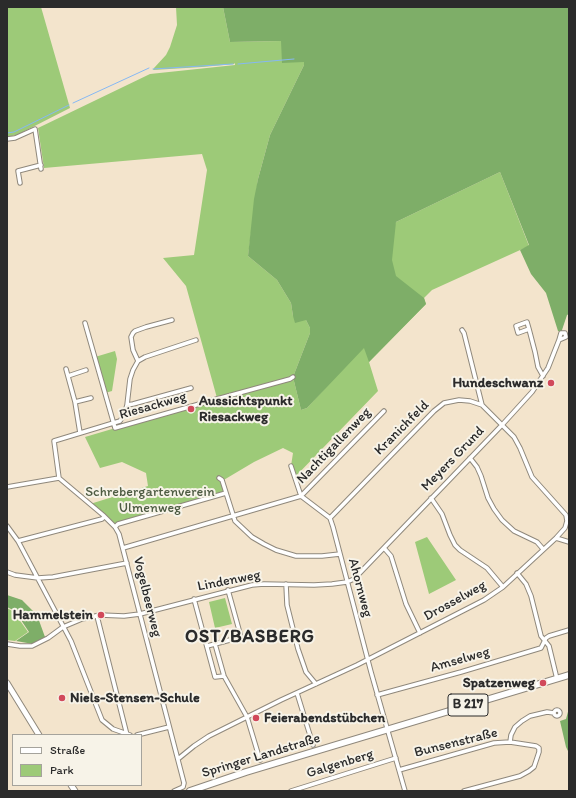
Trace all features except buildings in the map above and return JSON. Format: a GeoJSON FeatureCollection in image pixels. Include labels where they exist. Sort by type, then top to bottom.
{"type":"FeatureCollection","features":[{"type":"Feature","properties":{"kind":"main road","name":"Springer Landstraße"},"geometry":{"type":"LineString","coordinates":[[190,791],[214,782],[387,729],[569,675]]}},
{"type":"Feature","properties":{"kind":"main road"},"geometry":{"type":"LineString","coordinates":[[7,683],[38,734]]}},
{"type":"Feature","properties":{"kind":"street"},"geometry":{"type":"LineString","coordinates":[[7,139],[15,138],[35,129],[41,167],[18,171],[20,182]]}},
{"type":"Feature","properties":{"kind":"street"},"geometry":{"type":"LineString","coordinates":[[138,361],[133,350],[131,338],[135,331],[172,320]]}},
{"type":"Feature","properties":{"kind":"street","name":"Riesackweg"},"geometry":{"type":"LineString","coordinates":[[85,323],[115,428],[290,380],[293,377]]}},
{"type":"Feature","properties":{"kind":"street"},"geometry":{"type":"LineString","coordinates":[[529,329],[538,367],[543,376]]}},
{"type":"Feature","properties":{"kind":"street"},"geometry":{"type":"LineString","coordinates":[[462,330],[482,405],[502,425]]}},
{"type":"Feature","properties":{"kind":"street"},"geometry":{"type":"LineString","coordinates":[[113,424],[120,421],[124,414],[127,405],[130,379],[138,361],[145,357],[196,340]]}},
{"type":"Feature","properties":{"kind":"street","name":"Meyers Grund"},"geometry":{"type":"LineString","coordinates":[[347,582],[354,579],[532,392],[548,368],[559,340]]}},
{"type":"Feature","properties":{"kind":"street"},"geometry":{"type":"LineString","coordinates":[[66,369],[75,402],[80,433]]}},
{"type":"Feature","properties":{"kind":"street"},"geometry":{"type":"LineString","coordinates":[[68,376],[86,370]]}},
{"type":"Feature","properties":{"kind":"street"},"geometry":{"type":"LineString","coordinates":[[127,405],[191,388]]}},
{"type":"Feature","properties":{"kind":"street"},"geometry":{"type":"LineString","coordinates":[[75,402],[91,398]]}},
{"type":"Feature","properties":{"kind":"street","name":"Kranichfeld"},"geometry":{"type":"LineString","coordinates":[[330,518],[439,406],[444,403],[459,400],[470,401],[482,405]]}},
{"type":"Feature","properties":{"kind":"street","name":"Nachtigallenweg"},"geometry":{"type":"LineString","coordinates":[[301,496],[384,410]]}},
{"type":"Feature","properties":{"kind":"street","name":"Riesackweg"},"geometry":{"type":"LineString","coordinates":[[59,478],[54,441],[113,424]]}},
{"type":"Feature","properties":{"kind":"street","name":"Drosselweg"},"geometry":{"type":"LineString","coordinates":[[178,759],[209,736],[420,633],[484,600],[503,586],[556,538],[565,528],[567,521],[566,515],[532,477],[514,437],[502,425]]}},
{"type":"Feature","properties":{"kind":"street"},"geometry":{"type":"LineString","coordinates":[[470,458],[477,467],[494,510],[502,520],[514,531],[537,542],[543,549]]}},
{"type":"Feature","properties":{"kind":"street"},"geometry":{"type":"LineString","coordinates":[[291,466],[301,496],[330,518]]}},
{"type":"Feature","properties":{"kind":"street"},"geometry":{"type":"LineString","coordinates":[[7,487],[59,478]]}},
{"type":"Feature","properties":{"kind":"street","name":"Vogelbeerweg"},"geometry":{"type":"LineString","coordinates":[[59,478],[104,516],[115,527],[119,534],[184,783],[183,787],[174,791]]}},
{"type":"Feature","properties":{"kind":"street"},"geometry":{"type":"LineString","coordinates":[[218,478],[222,480],[235,521],[252,537],[287,554],[296,556],[340,554]]}},
{"type":"Feature","properties":{"kind":"street"},"geometry":{"type":"LineString","coordinates":[[115,527],[118,524],[226,493]]}},
{"type":"Feature","properties":{"kind":"street"},"geometry":{"type":"LineString","coordinates":[[123,548],[301,496]]}},
{"type":"Feature","properties":{"kind":"street"},"geometry":{"type":"LineString","coordinates":[[431,498],[442,514],[450,535],[460,550],[487,568],[503,586]]}},
{"type":"Feature","properties":{"kind":"street"},"geometry":{"type":"LineString","coordinates":[[18,540],[102,519],[104,516]]}},
{"type":"Feature","properties":{"kind":"street","name":"Ahornweg"},"geometry":{"type":"LineString","coordinates":[[330,518],[367,659],[405,791]]}},
{"type":"Feature","properties":{"kind":"street"},"geometry":{"type":"LineString","coordinates":[[7,526],[18,540],[80,661],[102,720],[113,729],[126,734]]}},
{"type":"Feature","properties":{"kind":"street"},"geometry":{"type":"LineString","coordinates":[[556,538],[569,542]]}},
{"type":"Feature","properties":{"kind":"street"},"geometry":{"type":"LineString","coordinates":[[384,548],[390,556],[406,604],[420,633]]}},
{"type":"Feature","properties":{"kind":"street"},"geometry":{"type":"LineString","coordinates":[[7,572],[15,575],[38,578],[53,577],[127,563]]}},
{"type":"Feature","properties":{"kind":"street"},"geometry":{"type":"LineString","coordinates":[[517,573],[526,584],[532,596],[541,636],[548,646],[557,679]]}},
{"type":"Feature","properties":{"kind":"street","name":"Lindenweg"},"geometry":{"type":"LineString","coordinates":[[140,614],[252,585],[314,585],[347,582]]}},
{"type":"Feature","properties":{"kind":"street"},"geometry":{"type":"LineString","coordinates":[[286,584],[287,605],[298,649],[306,672],[316,684]]}},
{"type":"Feature","properties":{"kind":"street"},"geometry":{"type":"LineString","coordinates":[[206,646],[241,637],[228,590]]}},
{"type":"Feature","properties":{"kind":"street"},"geometry":{"type":"LineString","coordinates":[[194,599],[215,677],[224,676]]}},
{"type":"Feature","properties":{"kind":"street"},"geometry":{"type":"LineString","coordinates":[[7,644],[32,646],[48,638],[63,627],[82,619],[97,616],[124,616],[140,614]]}},
{"type":"Feature","properties":{"kind":"street"},"geometry":{"type":"LineString","coordinates":[[97,616],[128,734]]}},
{"type":"Feature","properties":{"kind":"street"},"geometry":{"type":"LineString","coordinates":[[544,641],[549,636],[569,630]]}},
{"type":"Feature","properties":{"kind":"street","name":"Amselweg"},"geometry":{"type":"LineString","coordinates":[[377,695],[541,648],[544,641]]}},
{"type":"Feature","properties":{"kind":"street"},"geometry":{"type":"LineString","coordinates":[[215,644],[224,676],[247,717],[260,760]]}},
{"type":"Feature","properties":{"kind":"street"},"geometry":{"type":"LineString","coordinates":[[297,693],[312,745]]}},
{"type":"Feature","properties":{"kind":"street"},"geometry":{"type":"LineString","coordinates":[[510,742],[511,735],[515,727],[522,721],[530,716],[541,713],[554,713]]}},
{"type":"Feature","properties":{"kind":"street"},"geometry":{"type":"LineString","coordinates":[[142,734],[169,728]]}},
{"type":"Feature","properties":{"kind":"street","name":"Bunsenstraße"},"geometry":{"type":"LineString","coordinates":[[399,770],[494,743],[510,742],[536,746],[539,748],[534,767],[530,771],[520,776],[464,791]]}},
{"type":"Feature","properties":{"kind":"street","name":"Galgenberg"},"geometry":{"type":"LineString","coordinates":[[291,791],[299,790],[396,758]]}},
{"type":"Feature","properties":{"kind":"green space"},"geometry":{"type":"Polygon","coordinates":[[[7,7],[41,7],[70,108],[17,135],[7,137],[7,7]]]}},
{"type":"Feature","properties":{"kind":"green space","name":"Schrebergartenverein Ulmenweg"},"geometry":{"type":"Polygon","coordinates":[[[176,7],[223,7],[230,42],[281,41],[304,61],[304,65],[270,135],[258,179],[248,256],[277,280],[291,303],[293,316],[306,320],[310,328],[310,333],[293,377],[301,410],[307,408],[328,385],[396,222],[500,172],[529,246],[432,290],[424,298],[426,304],[369,362],[378,391],[294,478],[291,466],[293,453],[283,448],[254,462],[222,481],[226,493],[119,524],[115,527],[90,504],[148,486],[146,473],[122,462],[100,468],[85,437],[217,398],[186,286],[163,258],[194,255],[207,170],[202,154],[44,168],[38,128],[150,74],[235,65],[235,63],[153,70],[166,55],[170,47],[177,25],[176,7]]]}},
{"type":"Feature","properties":{"kind":"green space"},"geometry":{"type":"Polygon","coordinates":[[[223,7],[569,7],[569,314],[567,315],[561,333],[558,331],[546,293],[531,274],[520,250],[529,245],[500,172],[396,222],[392,260],[396,276],[424,298],[426,304],[369,362],[364,348],[307,408],[301,410],[293,377],[310,333],[310,328],[306,320],[295,323],[291,303],[277,280],[248,256],[254,199],[270,135],[304,65],[304,62],[282,63],[281,41],[230,42],[223,7]]]}},
{"type":"Feature","properties":{"kind":"green space"},"geometry":{"type":"Polygon","coordinates":[[[115,351],[117,359],[112,391],[105,393],[95,357],[115,351]]]}},
{"type":"Feature","properties":{"kind":"green space"},"geometry":{"type":"Polygon","coordinates":[[[427,537],[456,580],[429,594],[415,542],[427,537]]]}},
{"type":"Feature","properties":{"kind":"green space"},"geometry":{"type":"Polygon","coordinates":[[[7,595],[22,600],[37,615],[45,637],[33,644],[16,641],[29,632],[15,611],[7,607],[7,595]]]}},
{"type":"Feature","properties":{"kind":"green space"},"geometry":{"type":"Polygon","coordinates":[[[225,598],[232,624],[215,628],[209,602],[225,598]]]}},
{"type":"Feature","properties":{"kind":"green space"},"geometry":{"type":"Polygon","coordinates":[[[7,608],[14,612],[28,632],[15,641],[7,640],[7,608]]]}},
{"type":"Feature","properties":{"kind":"green space"},"geometry":{"type":"Polygon","coordinates":[[[569,708],[569,753],[566,747],[560,721],[566,719],[569,708]]]}},
{"type":"Feature","properties":{"kind":"waterway"},"geometry":{"type":"LineString","coordinates":[[238,64],[294,59]]}},
{"type":"Feature","properties":{"kind":"waterway"},"geometry":{"type":"LineString","coordinates":[[153,69],[233,64]]}},
{"type":"Feature","properties":{"kind":"waterway"},"geometry":{"type":"LineString","coordinates":[[73,103],[149,68]]}},
{"type":"Feature","properties":{"kind":"waterway"},"geometry":{"type":"LineString","coordinates":[[7,133],[14,132],[69,105]]}},
{"type":"Feature","properties":{"kind":"place","name":"Hundeschwanz"},"geometry":{"type":"Point","coordinates":[551,383]}},
{"type":"Feature","properties":{"kind":"place","name":"Aussichtspunkt Riesackweg"},"geometry":{"type":"Point","coordinates":[191,409]}},
{"type":"Feature","properties":{"kind":"place","name":"Hammelstein"},"geometry":{"type":"Point","coordinates":[101,615]}},
{"type":"Feature","properties":{"kind":"place","name":"Spatzenweg"},"geometry":{"type":"Point","coordinates":[543,683]}},
{"type":"Feature","properties":{"kind":"place","name":"Niels-Stensen-Schule"},"geometry":{"type":"Point","coordinates":[62,698]}},
{"type":"Feature","properties":{"kind":"place","name":"Feierabendstübchen"},"geometry":{"type":"Point","coordinates":[256,718]}},
{"type":"Feature","properties":{"kind":"district","name":"OST/BASBERG"},"geometry":{"type":"Point","coordinates":[250,637]}}]}
